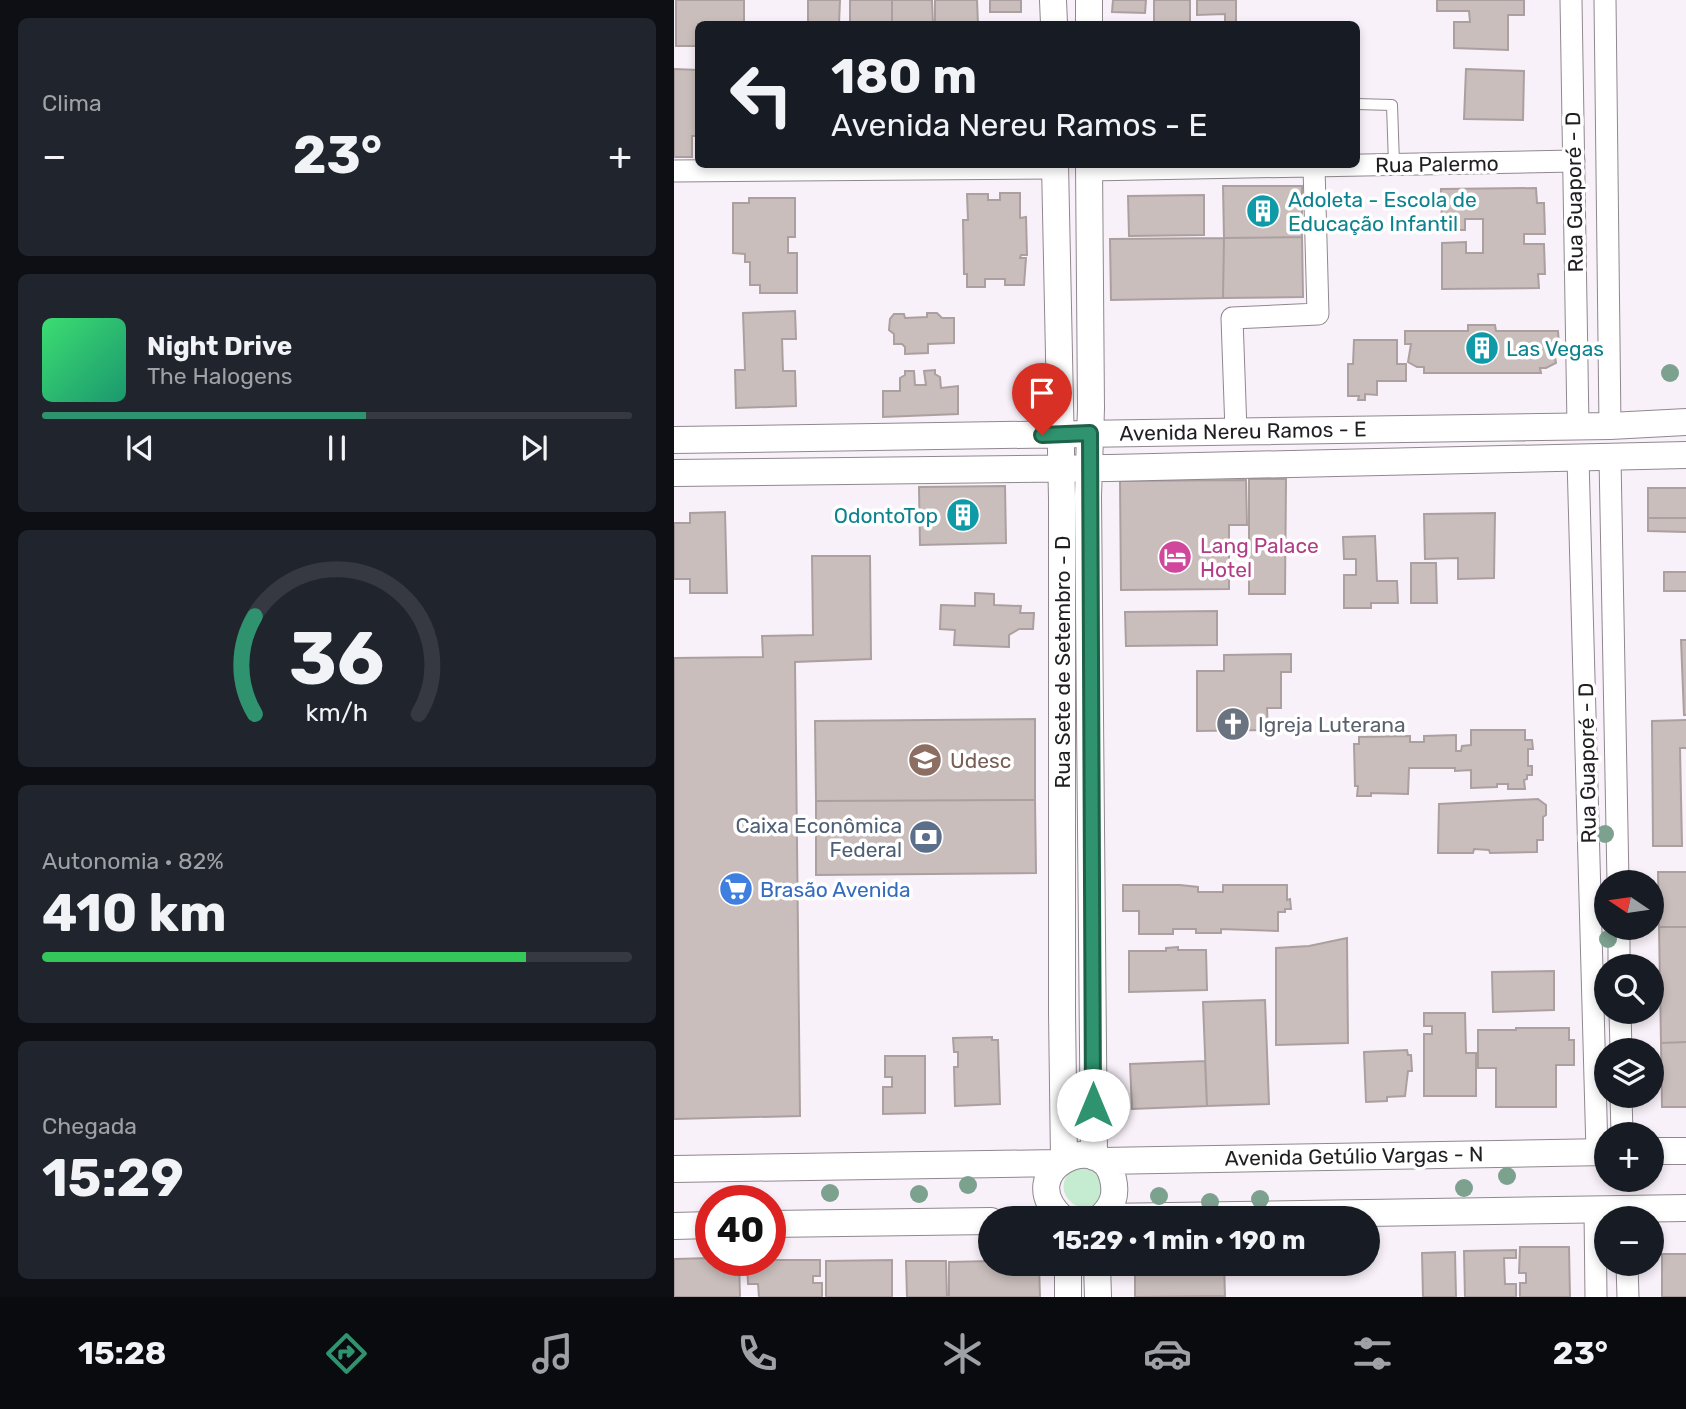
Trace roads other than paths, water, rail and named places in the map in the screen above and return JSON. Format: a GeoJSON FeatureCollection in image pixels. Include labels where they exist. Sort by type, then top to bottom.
{"type":"FeatureCollection","features":[{"type":"Feature","properties":{"kind":"street"},"geometry":{"type":"LineString","coordinates":[[1053,0],[1054,21]]}},
{"type":"Feature","properties":{"kind":"street"},"geometry":{"type":"LineString","coordinates":[[1089,0],[1089,21]]}},
{"type":"Feature","properties":{"kind":"street","name":"Rua Guaporé - D"},"geometry":{"type":"LineString","coordinates":[[1571,0],[1578,426]]}},
{"type":"Feature","properties":{"kind":"street","name":"Rua Guaporé - D"},"geometry":{"type":"LineString","coordinates":[[1605,0],[1610,426]]}},
{"type":"Feature","properties":{"kind":"street","name":"Rua Palermo"},"geometry":{"type":"LineString","coordinates":[[1360,165],[1574,161]]}},
{"type":"Feature","properties":{"kind":"street"},"geometry":{"type":"LineString","coordinates":[[674,170],[928,168]]}},
{"type":"Feature","properties":{"kind":"street","name":"Rua Sete de Setembro - D"},"geometry":{"type":"LineString","coordinates":[[1051,1206],[1047,1185],[1050,1173],[1061,1161],[1061,435],[1055,168]]}},
{"type":"Feature","properties":{"kind":"street","name":"Rua Sete de Setembro - D"},"geometry":{"type":"LineString","coordinates":[[1089,168],[1098,1159]]}},
{"type":"Feature","properties":{"kind":"street"},"geometry":{"type":"LineString","coordinates":[[1236,431],[1232,318],[1317,314],[1314,168]]}},
{"type":"Feature","properties":{"kind":"street"},"geometry":{"type":"LineString","coordinates":[[1576,325],[1609,324]]}},
{"type":"Feature","properties":{"kind":"street","name":"Avenida Nereu Ramos - E"},"geometry":{"type":"LineString","coordinates":[[674,440],[1610,426],[1686,422]]}},
{"type":"Feature","properties":{"kind":"street","name":"Avenida Nereu Ramos - E"},"geometry":{"type":"LineString","coordinates":[[674,474],[1686,455]]}},
{"type":"Feature","properties":{"kind":"street","name":"Rua Guaporé - D"},"geometry":{"type":"LineString","coordinates":[[1578,458],[1599,1038]]}},
{"type":"Feature","properties":{"kind":"street","name":"Rua Guaporé - D"},"geometry":{"type":"LineString","coordinates":[[1610,458],[1618,870]]}},
{"type":"Feature","properties":{"kind":"street"},"geometry":{"type":"LineString","coordinates":[[1581,537],[1611,536]]}},
{"type":"Feature","properties":{"kind":"street"},"geometry":{"type":"LineString","coordinates":[[1664,1151],[1686,1151]]}},
{"type":"Feature","properties":{"kind":"street","name":"Avenida Getúlio Vargas - N"},"geometry":{"type":"LineString","coordinates":[[1061,1161],[1079,1154],[1098,1159],[1594,1152]]}},
{"type":"Feature","properties":{"kind":"street"},"geometry":{"type":"LineString","coordinates":[[1098,1159],[1112,1174],[1116,1189],[1111,1206]]}},
{"type":"Feature","properties":{"kind":"street"},"geometry":{"type":"LineString","coordinates":[[674,1169],[1061,1161]]}},
{"type":"Feature","properties":{"kind":"street"},"geometry":{"type":"LineString","coordinates":[[1664,1210],[1686,1208]]}},
{"type":"Feature","properties":{"kind":"street"},"geometry":{"type":"LineString","coordinates":[[1380,1213],[1594,1210]]}},
{"type":"Feature","properties":{"kind":"street"},"geometry":{"type":"LineString","coordinates":[[786,1224],[978,1221]]}},
{"type":"Feature","properties":{"kind":"street"},"geometry":{"type":"LineString","coordinates":[[674,1226],[695,1225]]}},
{"type":"Feature","properties":{"kind":"street"},"geometry":{"type":"LineString","coordinates":[[1068,1276],[1068,1297]]}},
{"type":"Feature","properties":{"kind":"street"},"geometry":{"type":"LineString","coordinates":[[1097,1276],[1098,1297]]}},
{"type":"Feature","properties":{"kind":"street"},"geometry":{"type":"LineString","coordinates":[[1596,1276],[1596,1297]]}},
{"type":"Feature","properties":{"kind":"street"},"geometry":{"type":"LineString","coordinates":[[1627,1276],[1628,1297]]}},
{"type":"Feature","properties":{"kind":"lane"},"geometry":{"type":"LineString","coordinates":[[1360,104],[1392,105],[1394,164]]}},
{"type":"Feature","properties":{"kind":"place","name":"Adoleta - Escola de Educação Infantil"},"geometry":{"type":"Point","coordinates":[1263,211]}},
{"type":"Feature","properties":{"kind":"place","name":"Las Vegas"},"geometry":{"type":"Point","coordinates":[1482,348]}},
{"type":"Feature","properties":{"kind":"place","name":"OdontoTop"},"geometry":{"type":"Point","coordinates":[963,515]}},
{"type":"Feature","properties":{"kind":"place","name":"Lang Palace Hotel"},"geometry":{"type":"Point","coordinates":[1175,557]}},
{"type":"Feature","properties":{"kind":"place","name":"Igreja Luterana"},"geometry":{"type":"Point","coordinates":[1233,724]}},
{"type":"Feature","properties":{"kind":"place","name":"Udesc"},"geometry":{"type":"Point","coordinates":[925,760]}},
{"type":"Feature","properties":{"kind":"place","name":"Caixa Econômica Federal"},"geometry":{"type":"Point","coordinates":[926,837]}},
{"type":"Feature","properties":{"kind":"place","name":"Brasão Avenida"},"geometry":{"type":"Point","coordinates":[736,889]}}]}
